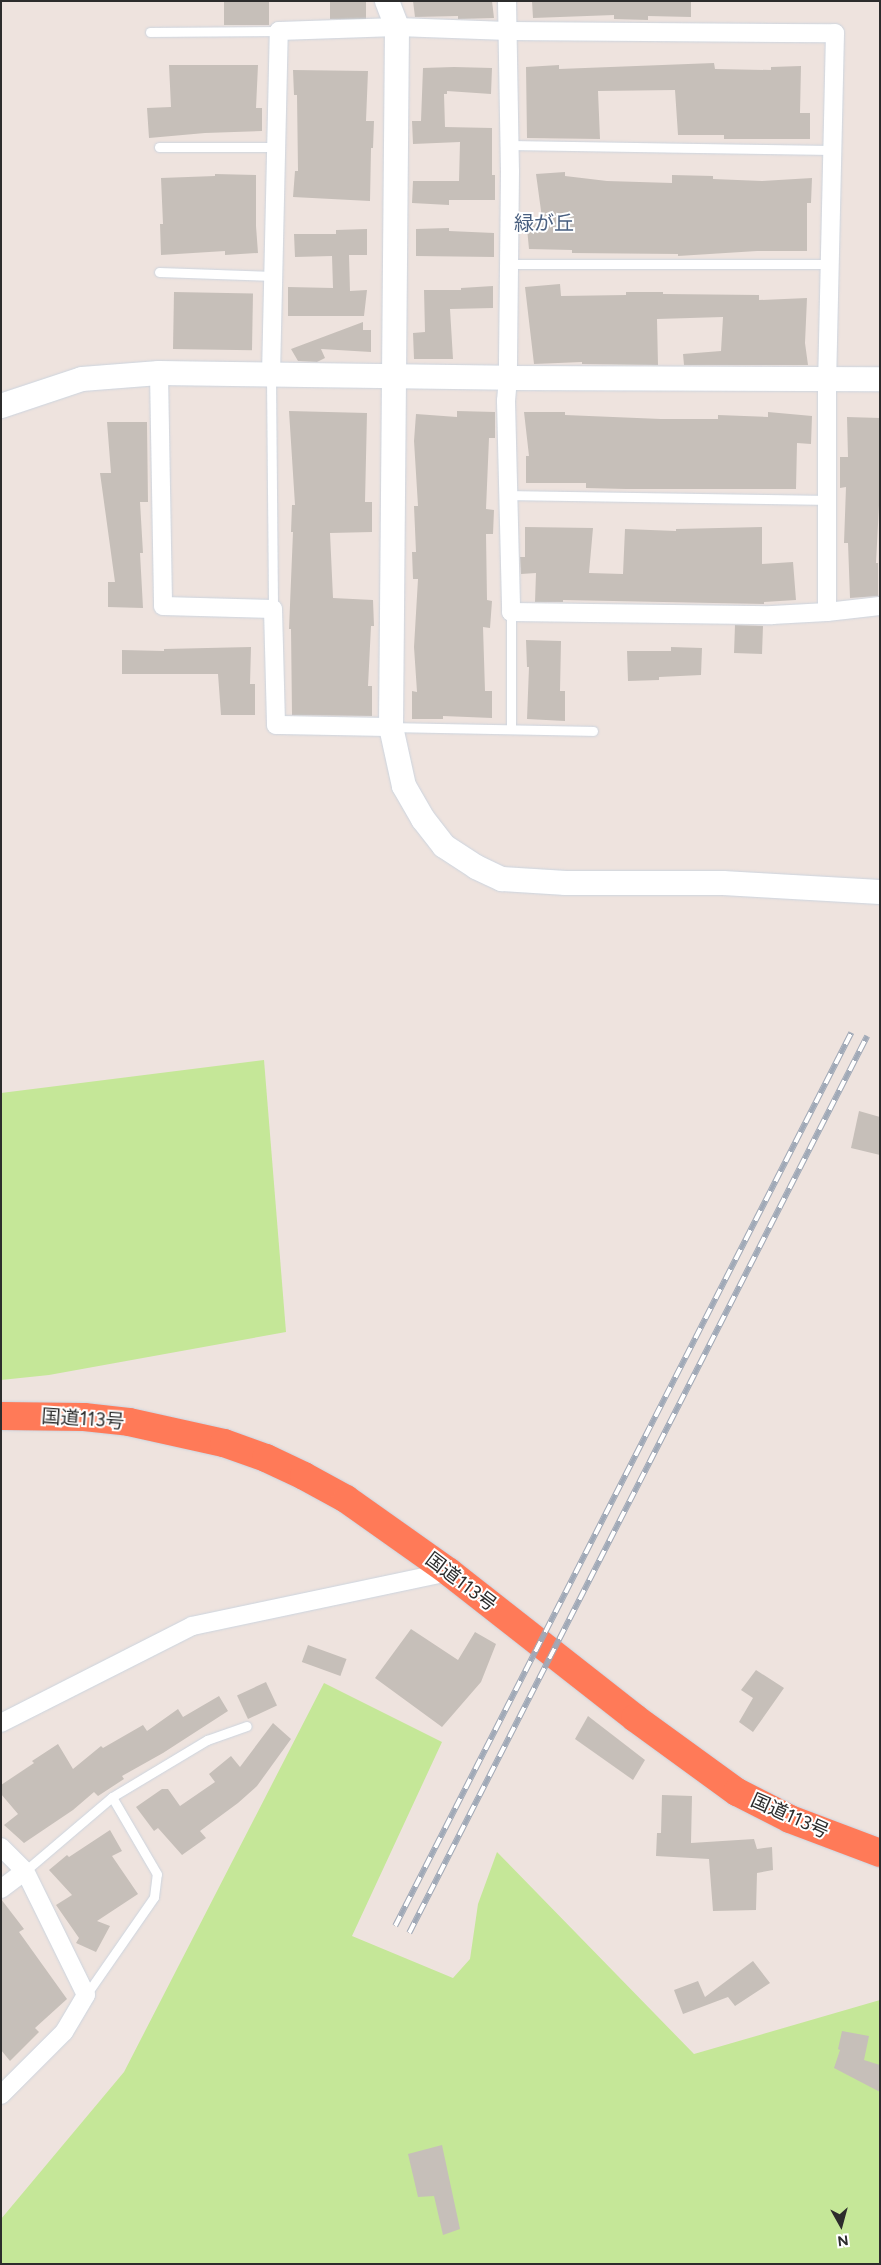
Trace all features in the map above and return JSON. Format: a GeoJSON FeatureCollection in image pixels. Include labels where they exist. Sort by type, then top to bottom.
{"type":"FeatureCollection","features":[{"type":"Feature","properties":{"kind":"highway","name":"国道113号"},"geometry":{"type":"LineString","coordinates":[[1,1416],[84,1417],[129,1422],[224,1443],[266,1458],[346,1499],[449,1572],[635,1718],[737,1792],[790,1819],[880,1853]]}},
{"type":"Feature","properties":{"kind":"street"},"geometry":{"type":"LineString","coordinates":[[387,1],[397,27],[392,727],[404,786],[423,819],[444,846],[476,867],[502,879],[566,883],[723,883],[880,892]]}},
{"type":"Feature","properties":{"kind":"street"},"geometry":{"type":"LineString","coordinates":[[507,1],[509,145],[508,378],[506,401],[511,612],[772,615],[827,612],[880,606]]}},
{"type":"Feature","properties":{"kind":"street"},"geometry":{"type":"LineString","coordinates":[[270,375],[274,276],[278,31],[397,27],[508,31],[835,33],[827,380],[827,612]]}},
{"type":"Feature","properties":{"kind":"street"},"geometry":{"type":"LineString","coordinates":[[159,373],[163,606],[273,609],[276,725],[392,727]]}},
{"type":"Feature","properties":{"kind":"street"},"geometry":{"type":"LineString","coordinates":[[1,406],[82,379],[159,373],[508,378],[827,380],[880,378]]}},
{"type":"Feature","properties":{"kind":"street"},"geometry":{"type":"LineString","coordinates":[[1,1723],[192,1626],[449,1572]]}},
{"type":"Feature","properties":{"kind":"street"},"geometry":{"type":"LineString","coordinates":[[1,1847],[25,1871],[86,1995],[64,2032],[5,2084]]}},
{"type":"Feature","properties":{"kind":"street"},"geometry":{"type":"LineString","coordinates":[[1,1889],[25,1871]]}},
{"type":"Feature","properties":{"kind":"lane"},"geometry":{"type":"LineString","coordinates":[[150,32],[278,31]]}},
{"type":"Feature","properties":{"kind":"lane"},"geometry":{"type":"LineString","coordinates":[[509,145],[832,150]]}},
{"type":"Feature","properties":{"kind":"lane"},"geometry":{"type":"LineString","coordinates":[[159,147],[276,147]]}},
{"type":"Feature","properties":{"kind":"lane"},"geometry":{"type":"LineString","coordinates":[[508,264],[830,264]]}},
{"type":"Feature","properties":{"kind":"lane"},"geometry":{"type":"LineString","coordinates":[[159,272],[274,276]]}},
{"type":"Feature","properties":{"kind":"lane"},"geometry":{"type":"LineString","coordinates":[[270,375],[273,609]]}},
{"type":"Feature","properties":{"kind":"lane"},"geometry":{"type":"LineString","coordinates":[[508,495],[827,500]]}},
{"type":"Feature","properties":{"kind":"lane"},"geometry":{"type":"LineString","coordinates":[[511,612],[511,729]]}},
{"type":"Feature","properties":{"kind":"lane"},"geometry":{"type":"LineString","coordinates":[[392,727],[594,731]]}},
{"type":"Feature","properties":{"kind":"lane"},"geometry":{"type":"LineString","coordinates":[[25,1871],[112,1796],[207,1740],[247,1726]]}},
{"type":"Feature","properties":{"kind":"lane"},"geometry":{"type":"LineString","coordinates":[[86,1995],[154,1897],[157,1874],[112,1796]]}},
{"type":"Feature","properties":{"kind":"green space"},"geometry":{"type":"Polygon","coordinates":[[[264,1060],[286,1332],[49,1375],[1,1380],[1,1093],[264,1060]]]}},
{"type":"Feature","properties":{"kind":"green space"},"geometry":{"type":"Polygon","coordinates":[[[324,1683],[442,1742],[352,1936],[453,1978],[470,1959],[478,1904],[497,1852],[694,2054],[880,2000],[880,2264],[1,2264],[1,2219],[124,2072],[324,1683]]]}},
{"type":"Feature","properties":{"kind":"building"},"geometry":{"type":"Polygon","coordinates":[[[224,1],[269,1],[269,25],[224,25],[224,1]]]}},
{"type":"Feature","properties":{"kind":"building"},"geometry":{"type":"Polygon","coordinates":[[[330,1],[366,1],[366,19],[330,19],[330,1]]]}},
{"type":"Feature","properties":{"kind":"building"},"geometry":{"type":"Polygon","coordinates":[[[413,1],[492,1],[494,18],[458,19],[458,16],[415,17],[413,1]]]}},
{"type":"Feature","properties":{"kind":"building"},"geometry":{"type":"Polygon","coordinates":[[[532,1],[691,1],[691,17],[648,16],[648,20],[614,19],[614,15],[533,18],[532,1]]]}},
{"type":"Feature","properties":{"kind":"building"},"geometry":{"type":"Polygon","coordinates":[[[714,63],[715,69],[771,70],[771,67],[801,66],[800,113],[810,113],[810,139],[724,139],[724,135],[678,135],[675,90],[598,91],[600,139],[527,138],[526,67],[559,65],[559,69],[714,63]]]}},
{"type":"Feature","properties":{"kind":"building"},"geometry":{"type":"Polygon","coordinates":[[[169,65],[258,65],[256,108],[262,108],[262,131],[205,133],[149,138],[147,108],[171,107],[169,65]]]}},
{"type":"Feature","properties":{"kind":"building"},"geometry":{"type":"Polygon","coordinates":[[[423,68],[492,68],[491,94],[447,91],[447,94],[444,94],[445,127],[492,128],[492,175],[495,175],[495,200],[449,200],[449,205],[412,203],[413,181],[459,181],[460,142],[413,144],[412,121],[421,121],[423,68]]]}},
{"type":"Feature","properties":{"kind":"building"},"geometry":{"type":"Polygon","coordinates":[[[293,70],[368,71],[366,121],[374,121],[373,148],[371,148],[370,201],[293,197],[295,171],[298,171],[297,95],[294,95],[293,70]]]}},
{"type":"Feature","properties":{"kind":"building"},"geometry":{"type":"Polygon","coordinates":[[[565,172],[565,176],[607,181],[672,183],[672,175],[713,176],[713,179],[762,181],[812,178],[811,203],[807,203],[807,251],[757,251],[678,256],[678,254],[572,253],[572,250],[529,249],[526,218],[542,218],[536,174],[565,172]]]}},
{"type":"Feature","properties":{"kind":"building"},"geometry":{"type":"Polygon","coordinates":[[[215,174],[256,175],[258,253],[225,255],[225,251],[161,255],[160,224],[163,224],[161,178],[215,176],[215,174]]]}},
{"type":"Feature","properties":{"kind":"building"},"geometry":{"type":"Polygon","coordinates":[[[449,228],[449,231],[494,233],[494,257],[416,256],[416,229],[449,228]]]}},
{"type":"Feature","properties":{"kind":"building"},"geometry":{"type":"Polygon","coordinates":[[[367,229],[367,255],[349,255],[350,291],[367,290],[364,316],[288,316],[288,287],[333,288],[332,256],[295,257],[294,234],[336,234],[336,230],[367,229]]]}},
{"type":"Feature","properties":{"kind":"building"},"geometry":{"type":"Polygon","coordinates":[[[560,284],[561,296],[626,295],[626,292],[663,292],[663,294],[759,295],[759,300],[807,298],[805,343],[808,365],[684,365],[683,354],[721,351],[723,317],[657,319],[658,365],[582,364],[582,362],[534,364],[525,287],[560,284]]]}},
{"type":"Feature","properties":{"kind":"building"},"geometry":{"type":"Polygon","coordinates":[[[493,286],[493,308],[450,309],[453,359],[414,359],[413,333],[425,332],[424,290],[461,290],[461,288],[493,286]]]}},
{"type":"Feature","properties":{"kind":"building"},"geometry":{"type":"Polygon","coordinates":[[[174,292],[253,293],[252,350],[173,349],[174,292]]]}},
{"type":"Feature","properties":{"kind":"building"},"geometry":{"type":"Polygon","coordinates":[[[363,322],[363,330],[371,330],[371,352],[321,349],[325,358],[317,362],[298,361],[291,349],[363,322]]]}},
{"type":"Feature","properties":{"kind":"building"},"geometry":{"type":"Polygon","coordinates":[[[289,411],[367,413],[365,502],[372,502],[372,532],[330,533],[333,598],[373,600],[374,626],[371,626],[368,686],[372,686],[372,716],[292,715],[291,629],[289,629],[293,532],[291,532],[292,505],[295,505],[289,411]]]}},
{"type":"Feature","properties":{"kind":"building"},"geometry":{"type":"Polygon","coordinates":[[[457,411],[495,412],[495,438],[489,438],[486,509],[494,510],[493,534],[486,534],[487,600],[492,601],[490,628],[483,627],[485,691],[492,691],[492,718],[443,716],[443,719],[412,719],[412,691],[417,692],[414,647],[418,579],[413,579],[412,552],[416,552],[414,506],[418,506],[414,441],[416,414],[457,417],[457,411]]]}},
{"type":"Feature","properties":{"kind":"building"},"geometry":{"type":"Polygon","coordinates":[[[524,412],[565,412],[565,415],[661,419],[718,419],[718,415],[768,417],[768,412],[812,416],[811,444],[797,443],[796,489],[626,489],[586,488],[586,483],[526,483],[526,456],[529,456],[524,412]]]}},
{"type":"Feature","properties":{"kind":"building"},"geometry":{"type":"Polygon","coordinates":[[[847,417],[880,418],[880,486],[876,563],[878,563],[878,596],[850,598],[848,543],[844,543],[846,487],[840,488],[840,457],[848,457],[847,417]]]}},
{"type":"Feature","properties":{"kind":"building"},"geometry":{"type":"Polygon","coordinates":[[[107,422],[147,422],[148,502],[140,502],[143,553],[140,553],[143,608],[108,607],[108,582],[115,582],[100,473],[111,473],[107,422]]]}},
{"type":"Feature","properties":{"kind":"building"},"geometry":{"type":"Polygon","coordinates":[[[525,527],[593,528],[589,573],[623,574],[625,529],[676,531],[676,529],[762,527],[762,564],[793,562],[796,600],[764,602],[764,604],[563,600],[563,602],[535,602],[536,573],[521,574],[520,557],[525,557],[525,527]]]}},
{"type":"Feature","properties":{"kind":"building"},"geometry":{"type":"Polygon","coordinates":[[[735,625],[763,626],[762,654],[734,653],[735,625]]]}},
{"type":"Feature","properties":{"kind":"building"},"geometry":{"type":"Polygon","coordinates":[[[526,640],[561,641],[560,691],[565,691],[565,721],[527,719],[529,667],[527,667],[526,640]]]}},
{"type":"Feature","properties":{"kind":"building"},"geometry":{"type":"Polygon","coordinates":[[[251,647],[250,684],[255,684],[255,715],[221,715],[218,674],[122,674],[122,650],[164,651],[164,649],[251,647]]]}},
{"type":"Feature","properties":{"kind":"building"},"geometry":{"type":"Polygon","coordinates":[[[671,647],[702,648],[701,675],[659,677],[659,680],[628,681],[627,651],[671,651],[671,647]]]}},
{"type":"Feature","properties":{"kind":"building"},"geometry":{"type":"Polygon","coordinates":[[[859,1111],[880,1117],[880,1155],[851,1148],[859,1111]]]}},
{"type":"Feature","properties":{"kind":"building"},"geometry":{"type":"Polygon","coordinates":[[[411,1629],[458,1660],[475,1632],[496,1644],[481,1682],[442,1727],[375,1678],[411,1629]]]}},
{"type":"Feature","properties":{"kind":"building"},"geometry":{"type":"Polygon","coordinates":[[[308,1645],[347,1659],[340,1676],[302,1662],[308,1645]]]}},
{"type":"Feature","properties":{"kind":"building"},"geometry":{"type":"Polygon","coordinates":[[[756,1670],[784,1688],[753,1732],[739,1722],[753,1698],[741,1690],[756,1670]]]}},
{"type":"Feature","properties":{"kind":"building"},"geometry":{"type":"Polygon","coordinates":[[[266,1682],[277,1706],[248,1719],[237,1696],[266,1682]]]}},
{"type":"Feature","properties":{"kind":"building"},"geometry":{"type":"Polygon","coordinates":[[[219,1696],[228,1711],[163,1753],[122,1776],[124,1779],[98,1796],[94,1792],[73,1810],[24,1843],[4,1825],[18,1814],[1,1794],[1,1785],[58,1744],[73,1769],[101,1746],[103,1748],[143,1725],[147,1731],[178,1709],[183,1717],[219,1696]]]}},
{"type":"Feature","properties":{"kind":"building"},"geometry":{"type":"Polygon","coordinates":[[[588,1716],[645,1760],[633,1780],[575,1739],[588,1716]]]}},
{"type":"Feature","properties":{"kind":"building"},"geometry":{"type":"Polygon","coordinates":[[[273,1723],[291,1739],[257,1786],[238,1803],[200,1831],[206,1838],[182,1855],[158,1828],[154,1831],[136,1807],[162,1789],[168,1789],[180,1806],[215,1782],[209,1774],[231,1756],[240,1767],[273,1723]]]}},
{"type":"Feature","properties":{"kind":"building"},"geometry":{"type":"Polygon","coordinates":[[[662,1795],[692,1796],[691,1843],[754,1839],[757,1849],[772,1847],[773,1870],[757,1873],[756,1910],[713,1911],[709,1859],[656,1856],[657,1833],[661,1833],[662,1795]]]}},
{"type":"Feature","properties":{"kind":"building"},"geometry":{"type":"Polygon","coordinates":[[[110,1830],[122,1851],[112,1856],[138,1894],[97,1921],[110,1926],[96,1952],[76,1943],[79,1938],[56,1905],[72,1895],[49,1870],[67,1855],[69,1857],[110,1830]]]}},
{"type":"Feature","properties":{"kind":"building"},"geometry":{"type":"Polygon","coordinates":[[[1,1899],[24,1929],[19,1932],[67,1999],[35,2028],[39,2032],[10,2061],[1,2050],[1,1899]]]}},
{"type":"Feature","properties":{"kind":"building"},"geometry":{"type":"Polygon","coordinates":[[[753,1961],[770,1983],[735,2006],[728,1997],[683,2014],[674,1990],[698,1981],[705,1997],[753,1961]]]}},
{"type":"Feature","properties":{"kind":"building"},"geometry":{"type":"Polygon","coordinates":[[[842,2031],[869,2036],[864,2060],[880,2065],[880,2092],[834,2068],[840,2050],[838,2049],[842,2031]]]}},
{"type":"Feature","properties":{"kind":"building"},"geometry":{"type":"Polygon","coordinates":[[[442,2145],[460,2229],[443,2235],[434,2196],[418,2197],[408,2154],[442,2145]]]}},
{"type":"Feature","properties":{"kind":"railway"},"geometry":{"type":"LineString","coordinates":[[395,1926],[851,1033]]}},
{"type":"Feature","properties":{"kind":"railway"},"geometry":{"type":"LineString","coordinates":[[409,1933],[867,1036]]}},
{"type":"Feature","properties":{"kind":"district","name":"緑が丘"},"geometry":{"type":"Point","coordinates":[544,223]}}]}
